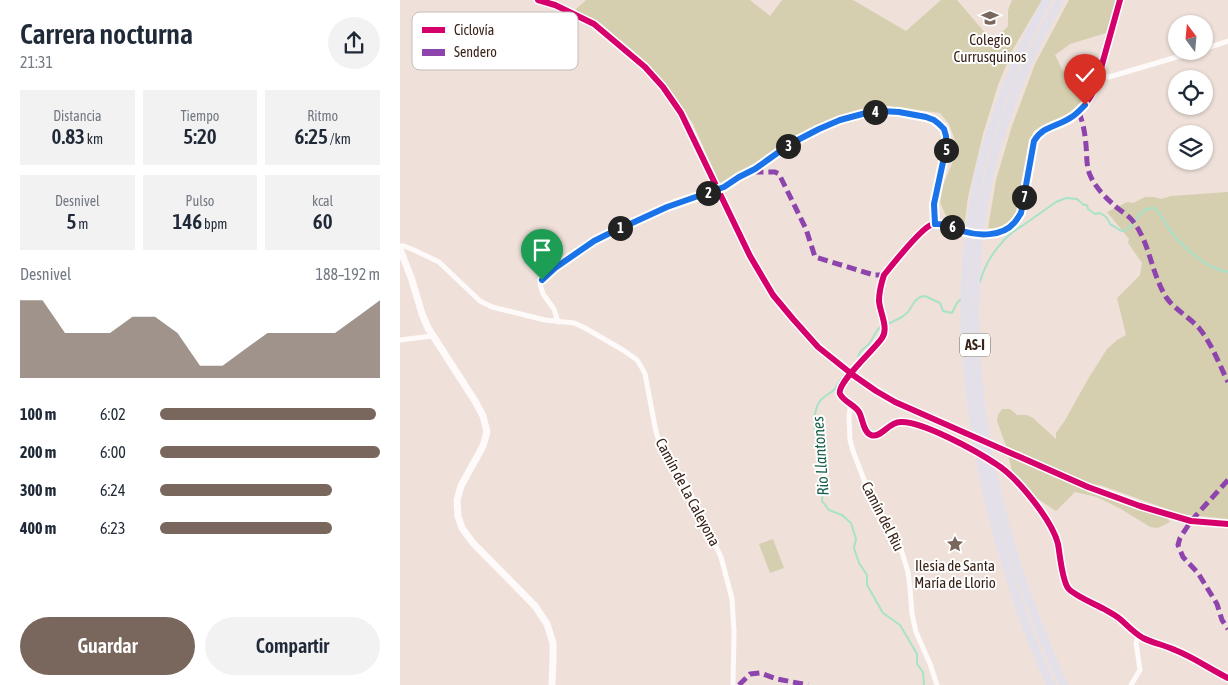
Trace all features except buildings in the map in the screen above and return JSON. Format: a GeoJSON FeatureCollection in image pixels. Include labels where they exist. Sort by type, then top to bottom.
{"type":"FeatureCollection","features":[{"type":"Feature","properties":{"kind":"highway","name":"AS-I"},"geometry":{"type":"LineString","coordinates":[[1047,0],[1012,71],[981,164],[975,339],[977,376],[983,423],[995,488],[1013,554],[1037,624],[1064,685]]}},
{"type":"Feature","properties":{"kind":"highway","name":"AS-I"},"geometry":{"type":"LineString","coordinates":[[1051,685],[1030,636],[1003,558],[984,479],[970,401],[965,341],[965,283],[970,227],[1023,74],[1060,0]]}},
{"type":"Feature","properties":{"kind":"street"},"geometry":{"type":"LineString","coordinates":[[862,358],[884,336],[879,299],[884,276],[923,231],[931,225],[940,223],[960,231],[988,234],[1007,229],[1015,223],[1021,213],[1034,141],[1046,129],[1071,118],[1079,112],[1091,96],[1096,86],[1120,0]]}},
{"type":"Feature","properties":{"kind":"street"},"geometry":{"type":"LineString","coordinates":[[1213,46],[1228,42]]}},
{"type":"Feature","properties":{"kind":"street"},"geometry":{"type":"LineString","coordinates":[[1099,75],[1109,77],[1168,60]]}},
{"type":"Feature","properties":{"kind":"street"},"geometry":{"type":"LineString","coordinates":[[558,322],[554,309],[543,294],[540,284],[547,274],[594,241],[667,207],[724,187],[755,169],[790,144],[840,120],[866,113],[881,111],[899,112],[926,117],[934,120],[944,129],[947,141],[934,204],[935,224]]}},
{"type":"Feature","properties":{"kind":"street","name":"Camín de La Caleyona"},"geometry":{"type":"LineString","coordinates":[[400,247],[404,246],[439,262],[480,301],[487,305],[585,328],[637,360],[648,385],[656,432],[660,444],[686,483],[721,557],[732,599],[734,632],[733,685]]}},
{"type":"Feature","properties":{"kind":"street"},"geometry":{"type":"LineString","coordinates":[[400,247],[422,314],[432,336],[475,401],[483,416],[487,432],[483,446],[460,486],[457,500],[458,516],[462,528],[473,543],[536,606],[547,624],[554,660],[552,685]]}},
{"type":"Feature","properties":{"kind":"street"},"geometry":{"type":"LineString","coordinates":[[400,340],[432,336]]}},
{"type":"Feature","properties":{"kind":"street"},"geometry":{"type":"LineString","coordinates":[[844,383],[840,388],[840,394],[860,413],[868,434],[876,436],[894,423],[905,422],[937,432],[998,465],[1028,494],[1054,534],[1064,582],[1068,589],[1120,619],[1139,636],[1176,650],[1228,678]]}},
{"type":"Feature","properties":{"kind":"street","name":"Camín del Riu"},"geometry":{"type":"LineString","coordinates":[[852,405],[849,417],[850,440],[853,451],[868,490],[904,557],[916,632],[937,685]]}},
{"type":"Feature","properties":{"kind":"street"},"geometry":{"type":"LineString","coordinates":[[1130,685],[1140,670],[1136,643],[1139,636]]}},
{"type":"Feature","properties":{"kind":"shaded area"},"geometry":{"type":"Polygon","coordinates":[[[586,0],[750,0],[770,16],[782,0],[853,0],[906,31],[941,0],[957,0],[993,42],[1008,26],[1008,10],[1012,0],[1042,0],[1013,49],[998,85],[983,134],[968,197],[964,228],[950,222],[940,202],[943,185],[957,152],[949,124],[940,113],[886,106],[856,110],[819,125],[777,148],[742,172],[720,184],[693,124],[676,98],[638,55],[599,22],[575,10],[586,0]]]}},
{"type":"Feature","properties":{"kind":"shaded area"},"geometry":{"type":"Polygon","coordinates":[[[1069,0],[1116,0],[1106,33],[1070,44],[1055,55],[1063,71],[1091,88],[1085,99],[1073,111],[1063,118],[1041,126],[1033,132],[1019,207],[1011,222],[996,229],[988,228],[996,180],[1012,126],[1035,64],[1069,0]]]}},
{"type":"Feature","properties":{"kind":"shaded area"},"geometry":{"type":"Polygon","coordinates":[[[1228,192],[1228,519],[1181,514],[1097,484],[1118,500],[1166,516],[1170,522],[1158,528],[1150,527],[1097,497],[1075,492],[1056,511],[1035,497],[1012,471],[997,421],[998,415],[1002,409],[1010,409],[1017,415],[1027,415],[1033,418],[1056,439],[1056,433],[1107,349],[1126,335],[1117,298],[1140,275],[1142,263],[1128,243],[1129,239],[1107,212],[1127,202],[1133,203],[1145,197],[1161,199],[1171,196],[1228,192]]]}},
{"type":"Feature","properties":{"kind":"shaded area"},"geometry":{"type":"Polygon","coordinates":[[[773,539],[784,568],[770,573],[759,544],[773,539]]]}},
{"type":"Feature","properties":{"kind":"waterway","name":"Rio Llantones"},"geometry":{"type":"LineString","coordinates":[[980,282],[990,258],[1006,238],[1056,202],[1066,198],[1077,199],[1084,205],[1087,205],[1088,209],[1095,214],[1100,213],[1106,217],[1111,225],[1122,231],[1130,228],[1144,211],[1149,208],[1155,208],[1184,247],[1212,267],[1228,272]]}},
{"type":"Feature","properties":{"kind":"waterway","name":"Rio Llantones"},"geometry":{"type":"LineString","coordinates":[[858,356],[869,344],[878,329],[902,317],[920,297],[925,296],[940,303],[943,311],[952,313],[962,298]]}},
{"type":"Feature","properties":{"kind":"waterway","name":"Rio Llantones"},"geometry":{"type":"LineString","coordinates":[[841,379],[835,389],[819,402],[815,416],[823,489],[822,501],[829,510],[842,515],[851,523],[856,539],[854,548],[859,563],[867,575],[867,585],[883,613],[900,625],[917,654],[917,664],[923,672],[924,685]]}},
{"type":"Feature","properties":{"kind":"tunnel"},"geometry":{"type":"LineString","coordinates":[[844,383],[863,359]]}},
{"type":"Feature","properties":{"kind":"marked path"},"geometry":{"type":"LineString","coordinates":[[1079,112],[1084,132],[1088,168],[1092,179],[1097,188],[1130,218],[1138,229],[1166,297],[1204,334],[1228,382]]}},
{"type":"Feature","properties":{"kind":"marked path"},"geometry":{"type":"LineString","coordinates":[[755,169],[757,172],[775,172],[779,174],[806,229],[815,257],[874,275],[884,275]]}},
{"type":"Feature","properties":{"kind":"marked path"},"geometry":{"type":"LineString","coordinates":[[1228,480],[1191,521],[1180,538],[1178,545],[1183,557],[1198,573],[1217,604],[1222,620],[1228,629]]}},
{"type":"Feature","properties":{"kind":"marked path"},"geometry":{"type":"LineString","coordinates":[[739,685],[750,674],[760,673],[777,679],[808,685]]}},
{"type":"Feature","properties":{"kind":"cycle path"},"geometry":{"type":"LineString","coordinates":[[538,0],[569,12]]}},
{"type":"Feature","properties":{"kind":"cycle path"},"geometry":{"type":"LineString","coordinates":[[1120,0],[1096,86],[1091,96],[1074,116],[1041,133],[1034,141],[1021,213],[1015,223],[1003,231],[989,234],[967,233],[938,223],[926,228],[884,275],[879,301],[885,330],[884,334],[844,382],[840,389],[840,394],[857,410],[865,428],[871,435],[878,435],[896,423],[909,423],[935,431],[996,464],[1014,479],[1033,500],[1049,523],[1058,544],[1064,579],[1071,591],[1116,616],[1143,638],[1182,653],[1228,678]]}},
{"type":"Feature","properties":{"kind":"cycle path"},"geometry":{"type":"LineString","coordinates":[[578,16],[594,24],[645,67],[663,87],[681,113],[750,256],[773,295],[818,347],[853,375],[895,402],[1088,487],[1140,506],[1191,521],[1228,524]]}},
{"type":"Feature","properties":{"kind":"place","name":"Colegio Currusquinos"},"geometry":{"type":"Point","coordinates":[990,18]}},
{"type":"Feature","properties":{"kind":"place","name":"Ilesia de Santa María de Llorio"},"geometry":{"type":"Point","coordinates":[955,544]}},
{"type":"Feature","properties":{"kind":"route"},"geometry":{"type":"LineString","coordinates":[[542,280],[555,268],[606,235],[667,207],[724,187],[770,160],[790,144],[819,129],[840,120],[881,111],[926,117],[934,120],[944,129],[947,141],[934,204],[935,224],[940,223],[960,231],[975,234],[988,234],[1007,229],[1015,223],[1021,213],[1034,141],[1046,129],[1071,118],[1085,105]]}}]}
